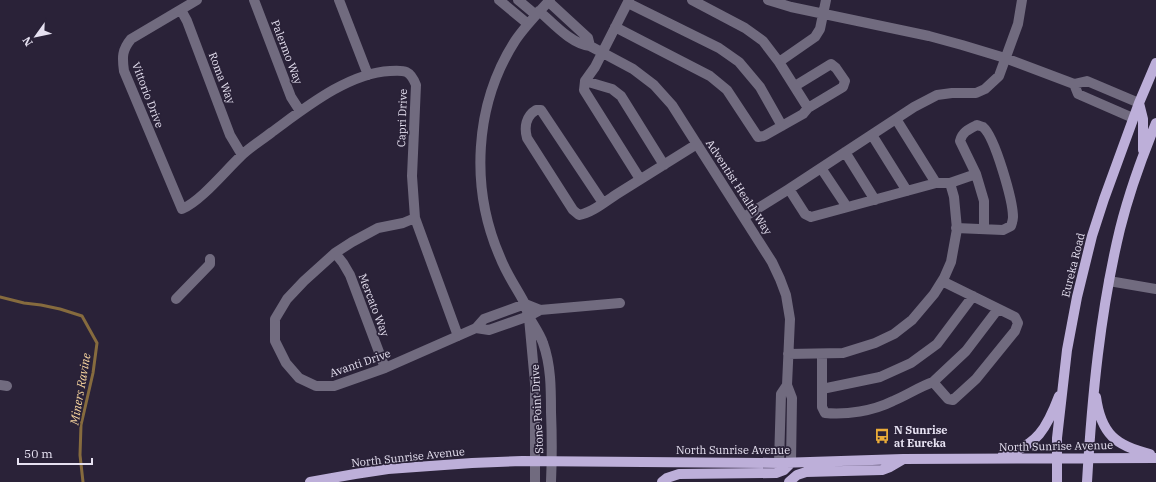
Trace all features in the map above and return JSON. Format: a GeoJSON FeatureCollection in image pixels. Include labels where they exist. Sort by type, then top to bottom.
{"type":"FeatureCollection","features":[{"type":"Feature","properties":{"kind":"main road","name":"Eureka Road"},"geometry":{"type":"LineString","coordinates":[[1057,482],[1058,438],[1067,350],[1076,297],[1092,236],[1104,199],[1138,103],[1156,63]]}},
{"type":"Feature","properties":{"kind":"main road"},"geometry":{"type":"LineString","coordinates":[[1138,103],[1143,119],[1143,158]]}},
{"type":"Feature","properties":{"kind":"main road"},"geometry":{"type":"LineString","coordinates":[[1087,482],[1095,378],[1109,281],[1121,228],[1143,158],[1156,123]]}},
{"type":"Feature","properties":{"kind":"main road"},"geometry":{"type":"LineString","coordinates":[[1095,378],[1098,409],[1112,437],[1124,446],[1156,457]]}},
{"type":"Feature","properties":{"kind":"main road"},"geometry":{"type":"LineString","coordinates":[[983,459],[1013,452],[1026,446],[1036,438],[1048,421],[1065,379]]}},
{"type":"Feature","properties":{"kind":"main road","name":"North Sunrise Avenue"},"geometry":{"type":"LineString","coordinates":[[310,482],[355,474],[426,466],[472,463],[791,463],[903,459],[1156,457]]}},
{"type":"Feature","properties":{"kind":"main road"},"geometry":{"type":"LineString","coordinates":[[789,482],[797,475],[806,472],[886,469],[903,459]]}},
{"type":"Feature","properties":{"kind":"main road"},"geometry":{"type":"LineString","coordinates":[[662,482],[667,478],[679,474],[776,473],[784,470],[791,463]]}},
{"type":"Feature","properties":{"kind":"street","name":"Vittorio Drive"},"geometry":{"type":"LineString","coordinates":[[182,209],[124,71],[122,59],[125,46],[131,39],[197,0]]}},
{"type":"Feature","properties":{"kind":"street","name":"Palermo Way"},"geometry":{"type":"LineString","coordinates":[[254,0],[291,97],[300,111]]}},
{"type":"Feature","properties":{"kind":"street"},"geometry":{"type":"LineString","coordinates":[[339,0],[368,75]]}},
{"type":"Feature","properties":{"kind":"street"},"geometry":{"type":"LineString","coordinates":[[499,0],[528,24]]}},
{"type":"Feature","properties":{"kind":"street"},"geometry":{"type":"LineString","coordinates":[[518,0],[537,13]]}},
{"type":"Feature","properties":{"kind":"street"},"geometry":{"type":"LineString","coordinates":[[692,0],[746,28],[763,41],[779,62],[808,108]]}},
{"type":"Feature","properties":{"kind":"street"},"geometry":{"type":"LineString","coordinates":[[768,0],[791,7],[929,36],[1005,58],[1074,84],[1087,81],[1138,103]]}},
{"type":"Feature","properties":{"kind":"street"},"geometry":{"type":"LineString","coordinates":[[779,62],[815,37],[820,29],[826,0]]}},
{"type":"Feature","properties":{"kind":"street"},"geometry":{"type":"LineString","coordinates":[[744,217],[914,107],[937,95],[952,93],[976,93],[985,88],[999,76],[1018,24],[1022,0]]}},
{"type":"Feature","properties":{"kind":"street","name":"Stone Point Drive"},"geometry":{"type":"LineString","coordinates":[[549,1],[537,13],[515,41],[497,78],[485,114],[480,163],[483,198],[489,228],[506,271],[525,304],[529,316],[543,342],[549,372],[551,393],[551,482]]}},
{"type":"Feature","properties":{"kind":"street","name":"Adventist Health Way"},"geometry":{"type":"LineString","coordinates":[[549,1],[588,38],[590,46]]}},
{"type":"Feature","properties":{"kind":"street"},"geometry":{"type":"LineString","coordinates":[[640,179],[584,90],[585,80],[595,67],[628,1],[719,48],[739,62],[760,87],[782,126]]}},
{"type":"Feature","properties":{"kind":"street","name":"Roma Way"},"geometry":{"type":"LineString","coordinates":[[181,10],[187,21],[230,135],[242,155]]}},
{"type":"Feature","properties":{"kind":"street","name":"Adventist Health Way"},"geometry":{"type":"LineString","coordinates":[[537,13],[573,40],[583,46],[590,46],[633,69],[654,85],[672,105],[772,262],[786,295],[790,319],[787,385],[792,398],[791,463]]}},
{"type":"Feature","properties":{"kind":"street"},"geometry":{"type":"LineString","coordinates":[[615,27],[710,76],[727,90],[758,137],[764,136],[803,114],[808,108],[843,87],[845,81],[836,68],[831,64],[795,86]]}},
{"type":"Feature","properties":{"kind":"street","name":"Capri Drive"},"geometry":{"type":"LineString","coordinates":[[182,209],[192,203],[242,155],[300,111],[330,92],[368,75],[383,72],[408,72],[412,76],[416,85],[412,176],[415,218],[458,336]]}},
{"type":"Feature","properties":{"kind":"street"},"geometry":{"type":"LineString","coordinates":[[585,80],[612,89],[621,96],[664,165]]}},
{"type":"Feature","properties":{"kind":"street"},"geometry":{"type":"LineString","coordinates":[[1074,84],[1078,94],[1133,118]]}},
{"type":"Feature","properties":{"kind":"street"},"geometry":{"type":"LineString","coordinates":[[603,203],[542,110],[536,110],[530,114],[525,131],[527,138],[573,210],[579,215],[585,214],[603,203],[640,179],[697,144]]}},
{"type":"Feature","properties":{"kind":"street"},"geometry":{"type":"LineString","coordinates":[[896,119],[936,183]]}},
{"type":"Feature","properties":{"kind":"street"},"geometry":{"type":"LineString","coordinates":[[956,228],[1003,230],[1012,226],[1013,217],[1010,195],[1001,163],[992,142],[983,127],[977,125],[961,135],[960,141],[976,174],[984,201],[984,229]]}},
{"type":"Feature","properties":{"kind":"street"},"geometry":{"type":"LineString","coordinates":[[872,135],[907,191]]}},
{"type":"Feature","properties":{"kind":"street"},"geometry":{"type":"LineString","coordinates":[[845,152],[875,200]]}},
{"type":"Feature","properties":{"kind":"street"},"geometry":{"type":"LineString","coordinates":[[821,168],[847,208]]}},
{"type":"Feature","properties":{"kind":"street"},"geometry":{"type":"LineString","coordinates":[[789,189],[805,214],[811,217],[936,183],[950,183],[976,174]]}},
{"type":"Feature","properties":{"kind":"street"},"geometry":{"type":"LineString","coordinates":[[788,354],[843,353],[875,343],[894,334],[912,320],[934,294],[951,262],[956,228],[954,197],[950,183]]}},
{"type":"Feature","properties":{"kind":"street","name":"Avanti Drive"},"geometry":{"type":"LineString","coordinates":[[415,218],[403,223],[378,228],[352,242],[335,253],[304,281],[287,299],[276,319],[275,341],[286,363],[299,378],[316,386],[334,386],[385,368],[476,328],[484,319],[525,304]]}},
{"type":"Feature","properties":{"kind":"street","name":"Mercato Way"},"geometry":{"type":"LineString","coordinates":[[335,253],[350,275],[385,368]]}},
{"type":"Feature","properties":{"kind":"street"},"geometry":{"type":"LineString","coordinates":[[176,299],[210,264],[210,259]]}},
{"type":"Feature","properties":{"kind":"street"},"geometry":{"type":"LineString","coordinates":[[933,382],[948,399],[953,400],[976,379],[1015,331],[1018,323],[1015,317],[942,281]]}},
{"type":"Feature","properties":{"kind":"street"},"geometry":{"type":"LineString","coordinates":[[1109,281],[1156,288]]}},
{"type":"Feature","properties":{"kind":"street"},"geometry":{"type":"LineString","coordinates":[[822,389],[880,377],[911,363],[937,344],[973,296]]}},
{"type":"Feature","properties":{"kind":"street"},"geometry":{"type":"LineString","coordinates":[[525,304],[540,310],[620,303]]}},
{"type":"Feature","properties":{"kind":"street"},"geometry":{"type":"LineString","coordinates":[[822,354],[822,407],[825,413],[834,414],[869,410],[892,402],[923,385],[933,382],[966,351],[998,309]]}},
{"type":"Feature","properties":{"kind":"street","name":"Avanti Drive"},"geometry":{"type":"LineString","coordinates":[[476,328],[489,330],[529,316],[540,310]]}},
{"type":"Feature","properties":{"kind":"street"},"geometry":{"type":"LineString","coordinates":[[494,315],[498,327]]}},
{"type":"Feature","properties":{"kind":"street","name":"Stone Point Drive"},"geometry":{"type":"LineString","coordinates":[[529,316],[535,383],[535,482]]}},
{"type":"Feature","properties":{"kind":"street","name":"Adventist Health Way"},"geometry":{"type":"LineString","coordinates":[[780,463],[781,394],[787,385]]}},
{"type":"Feature","properties":{"kind":"waterway","name":"Miners Ravine"},"geometry":{"type":"LineString","coordinates":[[0,297],[60,309],[82,316],[97,343],[93,373],[81,425],[80,455],[83,482]]}},
{"type":"Feature","properties":{"kind":"place","name":"N Sunrise at Eureka"},"geometry":{"type":"Point","coordinates":[882,436]}}]}
